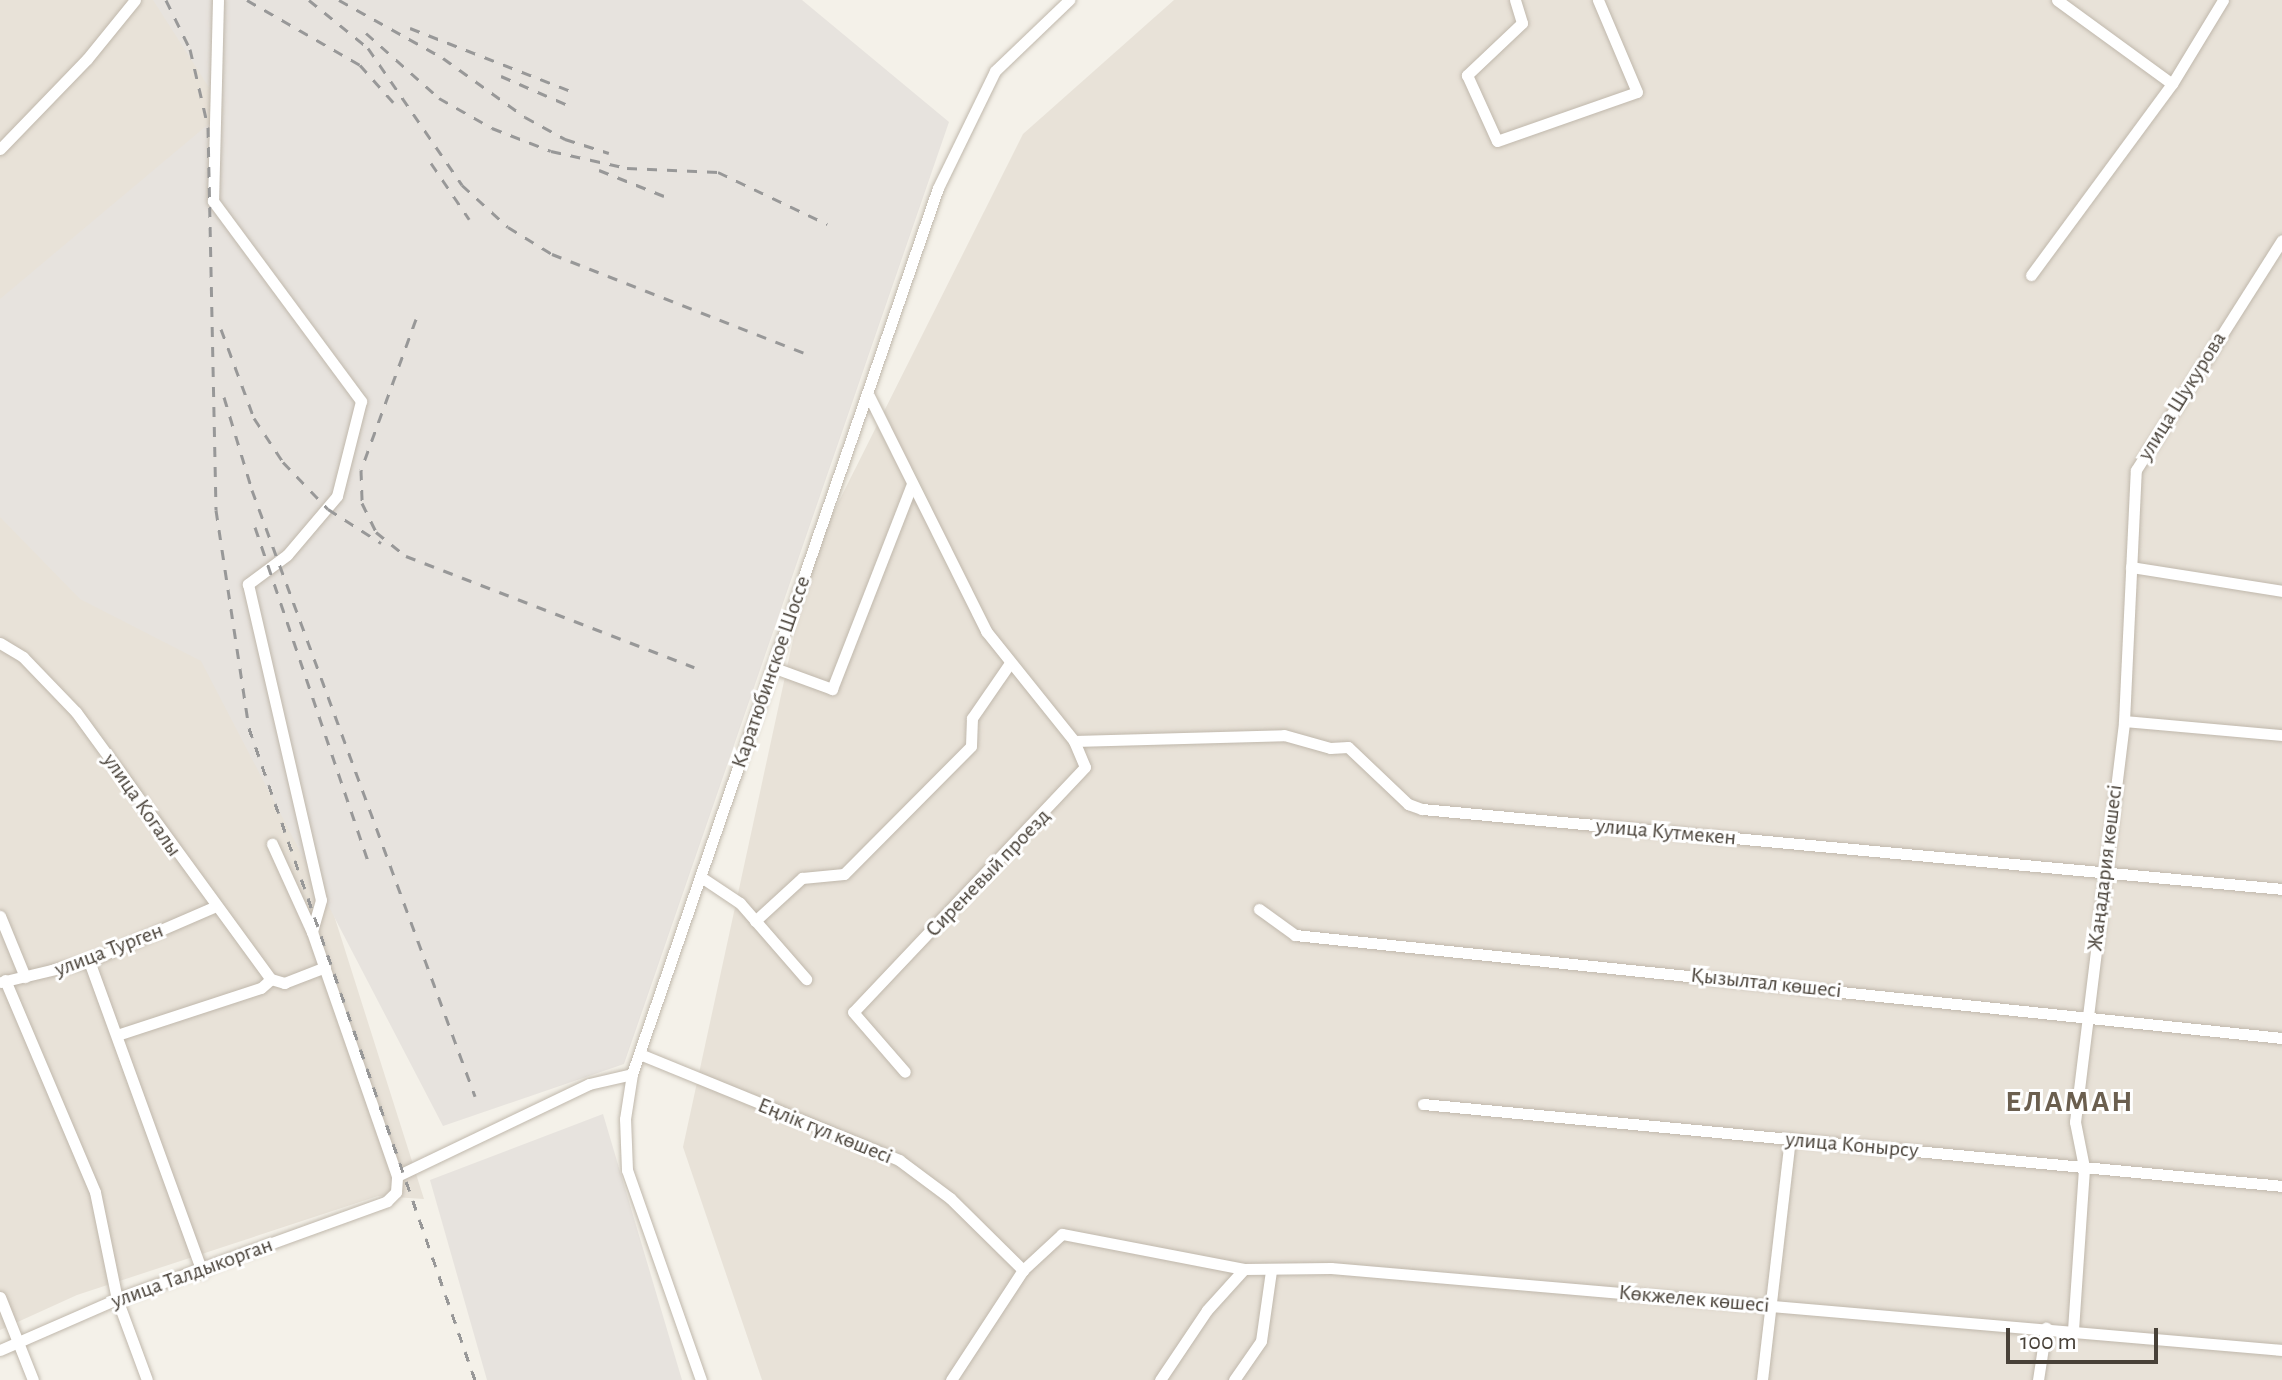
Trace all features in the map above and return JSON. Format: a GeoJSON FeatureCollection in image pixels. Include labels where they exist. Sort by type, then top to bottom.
{"type":"FeatureCollection","features":[{"type":"Feature","properties":{"kind":"street"},"geometry":{"type":"LineString","coordinates":[[0,149],[87,59],[135,0]]}},
{"type":"Feature","properties":{"kind":"street"},"geometry":{"type":"LineString","coordinates":[[218,0],[213,201],[361,401],[337,496],[287,555],[248,584],[321,900],[312,932]]}},
{"type":"Feature","properties":{"kind":"street","name":"Каратюбинское Шоссе"},"geometry":{"type":"LineString","coordinates":[[701,1380],[627,1170],[625,1119],[632,1074],[642,1055],[938,188],[995,71],[1069,0]]}},
{"type":"Feature","properties":{"kind":"street"},"geometry":{"type":"LineString","coordinates":[[1515,0],[1522,23],[1467,75],[1497,141],[1637,92],[1598,0]]}},
{"type":"Feature","properties":{"kind":"street"},"geometry":{"type":"LineString","coordinates":[[2057,0],[2172,84]]}},
{"type":"Feature","properties":{"kind":"street"},"geometry":{"type":"LineString","coordinates":[[2031,275],[2172,84],[2223,0]]}},
{"type":"Feature","properties":{"kind":"street","name":"улица Шукурова"},"geometry":{"type":"LineString","coordinates":[[2131,567],[2139,461],[2282,240]]}},
{"type":"Feature","properties":{"kind":"street"},"geometry":{"type":"LineString","coordinates":[[869,396],[986,631],[1074,741]]}},
{"type":"Feature","properties":{"kind":"street"},"geometry":{"type":"LineString","coordinates":[[772,667],[832,689],[912,484]]}},
{"type":"Feature","properties":{"kind":"street"},"geometry":{"type":"LineString","coordinates":[[2131,567],[2282,591]]}},
{"type":"Feature","properties":{"kind":"street","name":"Жаңадария көшесі"},"geometry":{"type":"LineString","coordinates":[[2073,1330],[2084,1167],[2075,1122],[2103,873],[2124,721],[2131,567]]}},
{"type":"Feature","properties":{"kind":"street","name":"улица Когалы"},"geometry":{"type":"LineString","coordinates":[[0,643],[23,657],[76,712],[214,907],[271,979]]}},
{"type":"Feature","properties":{"kind":"street"},"geometry":{"type":"LineString","coordinates":[[755,921],[809,875],[844,874],[971,746],[972,718],[1010,663]]}},
{"type":"Feature","properties":{"kind":"street"},"geometry":{"type":"LineString","coordinates":[[2124,721],[2282,735]]}},
{"type":"Feature","properties":{"kind":"street","name":"улица Кутмекен"},"geometry":{"type":"LineString","coordinates":[[1074,741],[1284,735],[1330,748],[1348,747],[1408,804],[1422,809],[2282,889]]}},
{"type":"Feature","properties":{"kind":"street","name":"Сиреневый проезд"},"geometry":{"type":"LineString","coordinates":[[905,1072],[853,1012],[1083,774],[1084,760],[1074,741]]}},
{"type":"Feature","properties":{"kind":"street"},"geometry":{"type":"LineString","coordinates":[[272,844],[312,932],[397,1176],[589,1084],[632,1074]]}},
{"type":"Feature","properties":{"kind":"street"},"geometry":{"type":"LineString","coordinates":[[701,877],[740,903],[806,979]]}},
{"type":"Feature","properties":{"kind":"street","name":"улица Турген"},"geometry":{"type":"LineString","coordinates":[[3,981],[89,961],[214,907]]}},
{"type":"Feature","properties":{"kind":"street","name":"Қызылтал көшесі"},"geometry":{"type":"LineString","coordinates":[[1259,909],[1295,935],[2282,1038]]}},
{"type":"Feature","properties":{"kind":"street"},"geometry":{"type":"LineString","coordinates":[[0,916],[25,977]]}},
{"type":"Feature","properties":{"kind":"street"},"geometry":{"type":"LineString","coordinates":[[89,961],[202,1272]]}},
{"type":"Feature","properties":{"kind":"street"},"geometry":{"type":"LineString","coordinates":[[117,1035],[261,988],[271,979],[284,983],[325,967]]}},
{"type":"Feature","properties":{"kind":"street"},"geometry":{"type":"LineString","coordinates":[[3,981],[95,1192],[117,1299],[147,1380]]}},
{"type":"Feature","properties":{"kind":"street","name":"Еңлік гүл көшесі"},"geometry":{"type":"LineString","coordinates":[[642,1055],[899,1160],[950,1198],[1023,1270]]}},
{"type":"Feature","properties":{"kind":"street","name":"улица Конырсу"},"geometry":{"type":"LineString","coordinates":[[1423,1104],[2282,1186]]}},
{"type":"Feature","properties":{"kind":"street"},"geometry":{"type":"LineString","coordinates":[[1762,1380],[1768,1305],[1790,1139]]}},
{"type":"Feature","properties":{"kind":"street","name":"улица Талдыкорган"},"geometry":{"type":"LineString","coordinates":[[0,1350],[117,1299],[202,1272],[387,1201],[396,1192],[397,1176]]}},
{"type":"Feature","properties":{"kind":"street","name":"Көкжелек көшесі"},"geometry":{"type":"LineString","coordinates":[[1023,1270],[1062,1234],[1244,1269],[1331,1268],[2282,1350]]}},
{"type":"Feature","properties":{"kind":"street"},"geometry":{"type":"LineString","coordinates":[[1160,1380],[1207,1310],[1244,1269]]}},
{"type":"Feature","properties":{"kind":"street"},"geometry":{"type":"LineString","coordinates":[[951,1380],[1023,1270]]}},
{"type":"Feature","properties":{"kind":"street"},"geometry":{"type":"LineString","coordinates":[[1234,1380],[1261,1341],[1271,1271]]}},
{"type":"Feature","properties":{"kind":"street"},"geometry":{"type":"LineString","coordinates":[[0,1297],[33,1380]]}},
{"type":"Feature","properties":{"kind":"street"},"geometry":{"type":"LineString","coordinates":[[2038,1380],[2046,1328]]}},
{"type":"Feature","properties":{"kind":"shaded area"},"geometry":{"type":"Polygon","coordinates":[[[0,0],[225,0],[261,685],[424,1199],[378,1196],[77,1295],[0,1330],[0,0]]]}},
{"type":"Feature","properties":{"kind":"shaded area"},"geometry":{"type":"Polygon","coordinates":[[[153,0],[802,0],[949,122],[624,1064],[443,1126],[201,661],[80,599],[0,517],[0,299],[224,111],[153,0]]]}},
{"type":"Feature","properties":{"kind":"shaded area","name":"ЕЛАМАН"},"geometry":{"type":"Polygon","coordinates":[[[1174,0],[2282,0],[2282,1380],[762,1380],[683,1147],[811,557],[1023,134],[1174,0]]]}},
{"type":"Feature","properties":{"kind":"shaded area"},"geometry":{"type":"Polygon","coordinates":[[[603,1114],[682,1380],[487,1380],[430,1180],[603,1114]]]}},
{"type":"Feature","properties":{"kind":"railway"},"geometry":{"type":"LineString","coordinates":[[166,0],[190,49],[208,127],[216,510],[249,728],[475,1380]]}},
{"type":"Feature","properties":{"kind":"railway"},"geometry":{"type":"LineString","coordinates":[[247,0],[360,65],[393,102]]}},
{"type":"Feature","properties":{"kind":"railway"},"geometry":{"type":"LineString","coordinates":[[309,0],[368,48],[462,185],[508,227],[552,254],[810,355]]}},
{"type":"Feature","properties":{"kind":"railway"},"geometry":{"type":"LineString","coordinates":[[339,0],[443,58],[525,117],[565,139],[609,153]]}},
{"type":"Feature","properties":{"kind":"railway"},"geometry":{"type":"LineString","coordinates":[[410,28],[573,92]]}},
{"type":"Feature","properties":{"kind":"railway"},"geometry":{"type":"LineString","coordinates":[[366,33],[439,98],[492,128],[551,151],[627,168],[718,172],[827,224]]}},
{"type":"Feature","properties":{"kind":"railway"},"geometry":{"type":"LineString","coordinates":[[501,76],[570,106]]}},
{"type":"Feature","properties":{"kind":"railway"},"geometry":{"type":"LineString","coordinates":[[431,163],[469,219]]}},
{"type":"Feature","properties":{"kind":"railway"},"geometry":{"type":"LineString","coordinates":[[599,170],[664,196]]}},
{"type":"Feature","properties":{"kind":"railway"},"geometry":{"type":"LineString","coordinates":[[416,319],[361,470],[362,503],[376,532],[406,556],[694,667]]}},
{"type":"Feature","properties":{"kind":"railway"},"geometry":{"type":"LineString","coordinates":[[221,329],[254,418],[283,462],[328,509],[381,543]]}},
{"type":"Feature","properties":{"kind":"railway"},"geometry":{"type":"LineString","coordinates":[[224,397],[252,490],[475,1096]]}},
{"type":"Feature","properties":{"kind":"railway"},"geometry":{"type":"LineString","coordinates":[[255,527],[368,860]]}},
{"type":"Feature","properties":{"kind":"district","name":"ЕЛАМАН"},"geometry":{"type":"Point","coordinates":[2070,1102]}}]}
